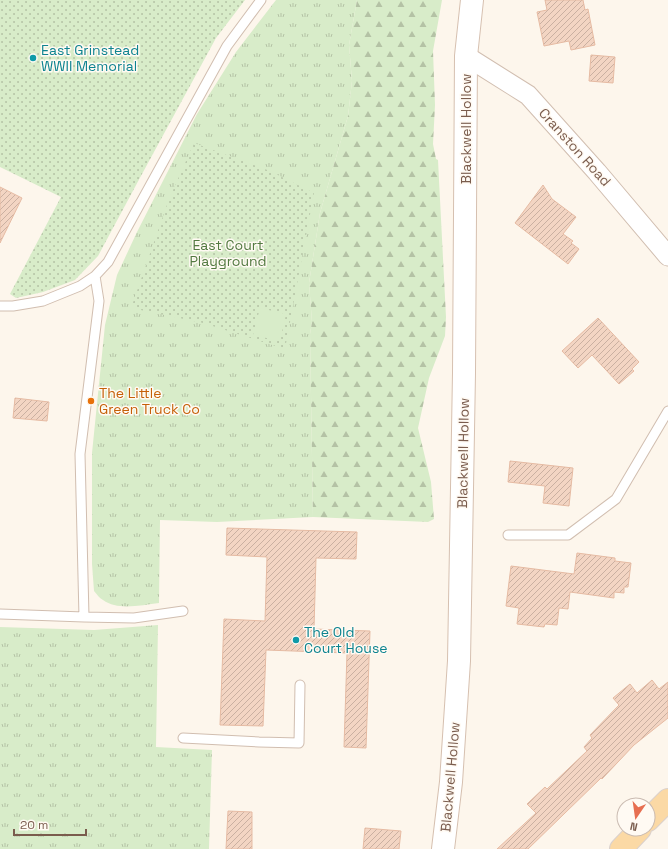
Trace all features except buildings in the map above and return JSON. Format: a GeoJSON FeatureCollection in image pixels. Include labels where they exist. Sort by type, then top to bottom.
{"type":"FeatureCollection","features":[{"type":"Feature","properties":{"kind":"main road","name":"Blackwell Hollow"},"geometry":{"type":"LineString","coordinates":[[443,849],[452,782],[459,661],[464,373],[466,56],[472,0]]}},
{"type":"Feature","properties":{"kind":"main road"},"geometry":{"type":"LineString","coordinates":[[656,812],[668,800]]}},
{"type":"Feature","properties":{"kind":"main road"},"geometry":{"type":"LineString","coordinates":[[621,849],[632,837]]}},
{"type":"Feature","properties":{"kind":"street","name":"Cranston Road"},"geometry":{"type":"LineString","coordinates":[[466,56],[528,94],[597,172],[668,256]]}},
{"type":"Feature","properties":{"kind":"lane"},"geometry":{"type":"LineString","coordinates":[[0,306],[12,306],[43,301],[80,286],[95,276],[108,262],[226,46],[261,0]]}},
{"type":"Feature","properties":{"kind":"lane"},"geometry":{"type":"LineString","coordinates":[[84,617],[80,454],[99,301],[95,276]]}},
{"type":"Feature","properties":{"kind":"lane"},"geometry":{"type":"LineString","coordinates":[[508,535],[568,535],[616,499],[668,411]]}},
{"type":"Feature","properties":{"kind":"lane"},"geometry":{"type":"LineString","coordinates":[[0,614],[134,618],[183,612]]}},
{"type":"Feature","properties":{"kind":"lane"},"geometry":{"type":"LineString","coordinates":[[183,738],[299,743],[300,685]]}},
{"type":"Feature","properties":{"kind":"green space"},"geometry":{"type":"Polygon","coordinates":[[[0,0],[245,0],[216,38],[98,256],[75,280],[43,292],[16,298],[10,294],[61,197],[0,167],[0,0]]]}},
{"type":"Feature","properties":{"kind":"green space"},"geometry":{"type":"Polygon","coordinates":[[[276,0],[357,0],[349,45],[352,81],[348,116],[320,213],[309,283],[312,322],[310,334],[313,517],[217,522],[160,520],[159,603],[137,606],[116,605],[102,599],[94,591],[92,564],[92,453],[105,325],[117,275],[137,232],[197,114],[236,52],[276,0]]]}},
{"type":"Feature","properties":{"kind":"green space"},"geometry":{"type":"Polygon","coordinates":[[[357,0],[442,0],[433,51],[435,105],[433,144],[436,159],[438,160],[446,317],[445,336],[429,378],[418,428],[431,482],[434,519],[428,522],[313,517],[310,334],[312,322],[309,283],[320,213],[348,116],[352,81],[349,45],[357,0]]]}},
{"type":"Feature","properties":{"kind":"green space","name":"East Court Playground"},"geometry":{"type":"Polygon","coordinates":[[[194,143],[270,171],[314,193],[285,349],[203,323],[131,308],[169,199],[194,143]]]}},
{"type":"Feature","properties":{"kind":"green space"},"geometry":{"type":"Polygon","coordinates":[[[260,308],[286,314],[280,341],[253,335],[260,308]]]}},
{"type":"Feature","properties":{"kind":"green space"},"geometry":{"type":"Polygon","coordinates":[[[158,625],[156,747],[212,750],[209,849],[0,849],[0,627],[94,630],[158,625]]]}},
{"type":"Feature","properties":{"kind":"place","name":"East Grinstead WWII Memorial"},"geometry":{"type":"Point","coordinates":[33,58]}},
{"type":"Feature","properties":{"kind":"place","name":"The Little Green Truck Co"},"geometry":{"type":"Point","coordinates":[91,401]}},
{"type":"Feature","properties":{"kind":"place","name":"The Old Court House"},"geometry":{"type":"Point","coordinates":[296,640]}}]}
